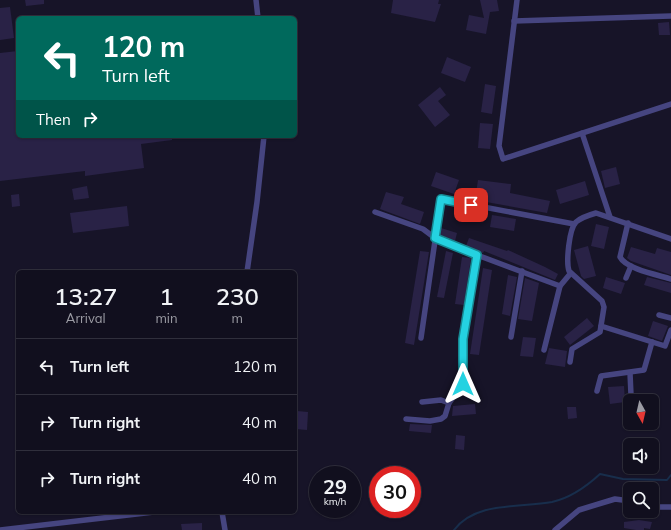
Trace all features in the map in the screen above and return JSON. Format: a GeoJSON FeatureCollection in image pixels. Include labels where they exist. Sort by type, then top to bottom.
{"type":"FeatureCollection","features":[{"type":"Feature","properties":{"kind":"street"},"geometry":{"type":"LineString","coordinates":[[256,0],[258,16]]}},
{"type":"Feature","properties":{"kind":"street"},"geometry":{"type":"LineString","coordinates":[[517,0],[499,146],[503,159],[671,104]]}},
{"type":"Feature","properties":{"kind":"street"},"geometry":{"type":"LineString","coordinates":[[514,21],[671,16]]}},
{"type":"Feature","properties":{"kind":"street"},"geometry":{"type":"LineString","coordinates":[[582,133],[610,217]]}},
{"type":"Feature","properties":{"kind":"street"},"geometry":{"type":"LineString","coordinates":[[247,270],[264,138]]}},
{"type":"Feature","properties":{"kind":"street"},"geometry":{"type":"LineString","coordinates":[[420,338],[441,199],[574,224]]}},
{"type":"Feature","properties":{"kind":"street"},"geometry":{"type":"LineString","coordinates":[[375,212],[423,229],[435,238],[560,286]]}},
{"type":"Feature","properties":{"kind":"street"},"geometry":{"type":"LineString","coordinates":[[570,362],[572,349],[600,332],[604,307],[602,301],[570,274],[568,267],[569,240],[574,224],[587,216],[596,213],[671,239]]}},
{"type":"Feature","properties":{"kind":"street"},"geometry":{"type":"LineString","coordinates":[[628,223],[620,257],[631,266],[671,279]]}},
{"type":"Feature","properties":{"kind":"street"},"geometry":{"type":"LineString","coordinates":[[406,419],[430,421],[441,419],[445,416],[449,403],[463,384],[463,339],[477,255]]}},
{"type":"Feature","properties":{"kind":"street"},"geometry":{"type":"LineString","coordinates":[[626,278],[631,266]]}},
{"type":"Feature","properties":{"kind":"street"},"geometry":{"type":"LineString","coordinates":[[511,337],[522,271]]}},
{"type":"Feature","properties":{"kind":"street"},"geometry":{"type":"LineString","coordinates":[[544,350],[560,286],[570,274]]}},
{"type":"Feature","properties":{"kind":"street"},"geometry":{"type":"LineString","coordinates":[[659,315],[671,318]]}},
{"type":"Feature","properties":{"kind":"street"},"geometry":{"type":"LineString","coordinates":[[601,326],[665,346],[671,330]]}},
{"type":"Feature","properties":{"kind":"street"},"geometry":{"type":"LineString","coordinates":[[597,392],[602,376],[644,370],[652,342]]}},
{"type":"Feature","properties":{"kind":"street"},"geometry":{"type":"LineString","coordinates":[[630,373],[631,394]]}},
{"type":"Feature","properties":{"kind":"street"},"geometry":{"type":"LineString","coordinates":[[422,402],[441,400],[449,403]]}},
{"type":"Feature","properties":{"kind":"street"},"geometry":{"type":"LineString","coordinates":[[555,530],[579,510],[615,499],[623,500]]}},
{"type":"Feature","properties":{"kind":"street"},"geometry":{"type":"LineString","coordinates":[[659,507],[671,507]]}},
{"type":"Feature","properties":{"kind":"street"},"geometry":{"type":"LineString","coordinates":[[0,530],[137,514]]}},
{"type":"Feature","properties":{"kind":"street"},"geometry":{"type":"LineString","coordinates":[[222,514],[225,530]]}},
{"type":"Feature","properties":{"kind":"building"},"geometry":{"type":"Polygon","coordinates":[[[25,0],[44,0],[44,4],[26,6],[25,0]]]}},
{"type":"Feature","properties":{"kind":"building"},"geometry":{"type":"Polygon","coordinates":[[[393,0],[439,0],[438,4],[441,4],[435,22],[391,13],[393,0]]]}},
{"type":"Feature","properties":{"kind":"building"},"geometry":{"type":"Polygon","coordinates":[[[480,0],[497,0],[499,11],[490,12],[486,34],[466,30],[469,15],[484,18],[480,0]]]}},
{"type":"Feature","properties":{"kind":"building"},"geometry":{"type":"Polygon","coordinates":[[[10,7],[14,38],[0,40],[0,8],[10,7]]]}},
{"type":"Feature","properties":{"kind":"building"},"geometry":{"type":"Polygon","coordinates":[[[669,22],[670,35],[659,35],[658,23],[669,22]]]}},
{"type":"Feature","properties":{"kind":"building"},"geometry":{"type":"Polygon","coordinates":[[[16,51],[16,138],[172,138],[172,140],[141,144],[144,168],[85,176],[85,171],[0,181],[0,53],[16,51]]]}},
{"type":"Feature","properties":{"kind":"building"},"geometry":{"type":"Polygon","coordinates":[[[447,57],[471,67],[465,82],[441,73],[447,57]]]}},
{"type":"Feature","properties":{"kind":"building"},"geometry":{"type":"Polygon","coordinates":[[[485,84],[496,86],[492,114],[481,112],[485,84]]]}},
{"type":"Feature","properties":{"kind":"building"},"geometry":{"type":"Polygon","coordinates":[[[440,87],[446,95],[438,101],[450,115],[435,127],[418,105],[440,87]]]}},
{"type":"Feature","properties":{"kind":"building"},"geometry":{"type":"Polygon","coordinates":[[[480,123],[493,124],[490,149],[478,148],[480,123]]]}},
{"type":"Feature","properties":{"kind":"building"},"geometry":{"type":"Polygon","coordinates":[[[616,167],[620,184],[605,188],[601,171],[616,167]]]}},
{"type":"Feature","properties":{"kind":"building"},"geometry":{"type":"Polygon","coordinates":[[[436,172],[459,180],[454,194],[431,186],[436,172]]]}},
{"type":"Feature","properties":{"kind":"building"},"geometry":{"type":"Polygon","coordinates":[[[478,180],[511,184],[510,193],[550,201],[547,213],[475,200],[478,180]]]}},
{"type":"Feature","properties":{"kind":"building"},"geometry":{"type":"Polygon","coordinates":[[[585,181],[589,195],[560,204],[556,190],[585,181]]]}},
{"type":"Feature","properties":{"kind":"building"},"geometry":{"type":"Polygon","coordinates":[[[87,186],[89,198],[74,200],[72,189],[87,186]]]}},
{"type":"Feature","properties":{"kind":"building"},"geometry":{"type":"Polygon","coordinates":[[[386,192],[404,197],[401,204],[424,212],[420,224],[380,209],[386,192]]]}},
{"type":"Feature","properties":{"kind":"building"},"geometry":{"type":"Polygon","coordinates":[[[19,194],[20,206],[12,207],[11,195],[19,194]]]}},
{"type":"Feature","properties":{"kind":"building"},"geometry":{"type":"Polygon","coordinates":[[[127,206],[129,226],[73,233],[70,213],[127,206]]]}},
{"type":"Feature","properties":{"kind":"building"},"geometry":{"type":"Polygon","coordinates":[[[492,215],[516,219],[514,231],[490,227],[492,215]]]}},
{"type":"Feature","properties":{"kind":"building"},"geometry":{"type":"Polygon","coordinates":[[[596,224],[609,227],[604,249],[591,246],[596,224]]]}},
{"type":"Feature","properties":{"kind":"building"},"geometry":{"type":"Polygon","coordinates":[[[441,228],[457,233],[455,241],[440,235],[441,228]]]}},
{"type":"Feature","properties":{"kind":"building"},"geometry":{"type":"Polygon","coordinates":[[[469,238],[507,251],[508,250],[558,274],[555,280],[484,251],[483,253],[466,246],[469,238]]]}},
{"type":"Feature","properties":{"kind":"building"},"geometry":{"type":"Polygon","coordinates":[[[588,246],[596,276],[584,279],[581,276],[574,250],[588,246]]]}},
{"type":"Feature","properties":{"kind":"building"},"geometry":{"type":"Polygon","coordinates":[[[631,247],[655,254],[657,248],[671,252],[671,275],[631,261],[627,258],[631,247]]]}},
{"type":"Feature","properties":{"kind":"building"},"geometry":{"type":"Polygon","coordinates":[[[420,251],[429,252],[414,345],[405,343],[420,251]]]}},
{"type":"Feature","properties":{"kind":"building"},"geometry":{"type":"Polygon","coordinates":[[[446,251],[453,253],[444,298],[437,297],[446,251]]]}},
{"type":"Feature","properties":{"kind":"building"},"geometry":{"type":"Polygon","coordinates":[[[462,257],[471,258],[464,305],[455,304],[462,257]]]}},
{"type":"Feature","properties":{"kind":"building"},"geometry":{"type":"Polygon","coordinates":[[[483,268],[492,270],[479,355],[470,354],[483,268]]]}},
{"type":"Feature","properties":{"kind":"building"},"geometry":{"type":"Polygon","coordinates":[[[508,275],[517,277],[510,316],[502,314],[508,275]]]}},
{"type":"Feature","properties":{"kind":"building"},"geometry":{"type":"Polygon","coordinates":[[[606,277],[625,283],[621,294],[603,288],[606,277]]]}},
{"type":"Feature","properties":{"kind":"building"},"geometry":{"type":"Polygon","coordinates":[[[647,277],[671,283],[671,293],[644,285],[647,277]]]}},
{"type":"Feature","properties":{"kind":"building"},"geometry":{"type":"Polygon","coordinates":[[[525,278],[539,283],[532,321],[518,319],[525,278]]]}},
{"type":"Feature","properties":{"kind":"building"},"geometry":{"type":"Polygon","coordinates":[[[587,318],[594,326],[570,345],[564,337],[587,318]]]}},
{"type":"Feature","properties":{"kind":"building"},"geometry":{"type":"Polygon","coordinates":[[[653,321],[668,326],[662,341],[648,336],[653,321]]]}},
{"type":"Feature","properties":{"kind":"building"},"geometry":{"type":"Polygon","coordinates":[[[523,337],[536,338],[533,357],[520,356],[523,337]]]}},
{"type":"Feature","properties":{"kind":"building"},"geometry":{"type":"Polygon","coordinates":[[[549,348],[567,351],[565,367],[545,364],[549,348]]]}},
{"type":"Feature","properties":{"kind":"building"},"geometry":{"type":"Polygon","coordinates":[[[624,386],[623,402],[610,404],[608,387],[624,386]]]}},
{"type":"Feature","properties":{"kind":"building"},"geometry":{"type":"Polygon","coordinates":[[[475,404],[476,414],[452,416],[453,406],[475,404]]]}},
{"type":"Feature","properties":{"kind":"building"},"geometry":{"type":"Polygon","coordinates":[[[567,407],[576,407],[577,418],[568,419],[567,407]]]}},
{"type":"Feature","properties":{"kind":"building"},"geometry":{"type":"Polygon","coordinates":[[[297,411],[308,412],[307,430],[297,429],[297,411]]]}},
{"type":"Feature","properties":{"kind":"building"},"geometry":{"type":"Polygon","coordinates":[[[410,424],[432,425],[431,433],[409,431],[410,424]]]}},
{"type":"Feature","properties":{"kind":"building"},"geometry":{"type":"Polygon","coordinates":[[[456,435],[465,436],[464,450],[455,449],[456,435]]]}},
{"type":"Feature","properties":{"kind":"building"},"geometry":{"type":"Polygon","coordinates":[[[639,520],[652,522],[650,529],[644,528],[644,530],[636,530],[624,528],[624,522],[639,520]]]}},
{"type":"Feature","properties":{"kind":"building"},"geometry":{"type":"Polygon","coordinates":[[[202,523],[202,530],[182,530],[181,524],[202,523]]]}},
{"type":"Feature","properties":{"kind":"waterway"},"geometry":{"type":"LineString","coordinates":[[454,530],[463,521],[474,514],[486,510],[499,507],[540,504],[565,498],[590,483],[600,474],[623,479],[667,480],[671,475]]}},
{"type":"Feature","properties":{"kind":"route"},"geometry":{"type":"LineString","coordinates":[[463,384],[463,339],[477,255],[435,238],[441,199],[471,205]]}}]}
